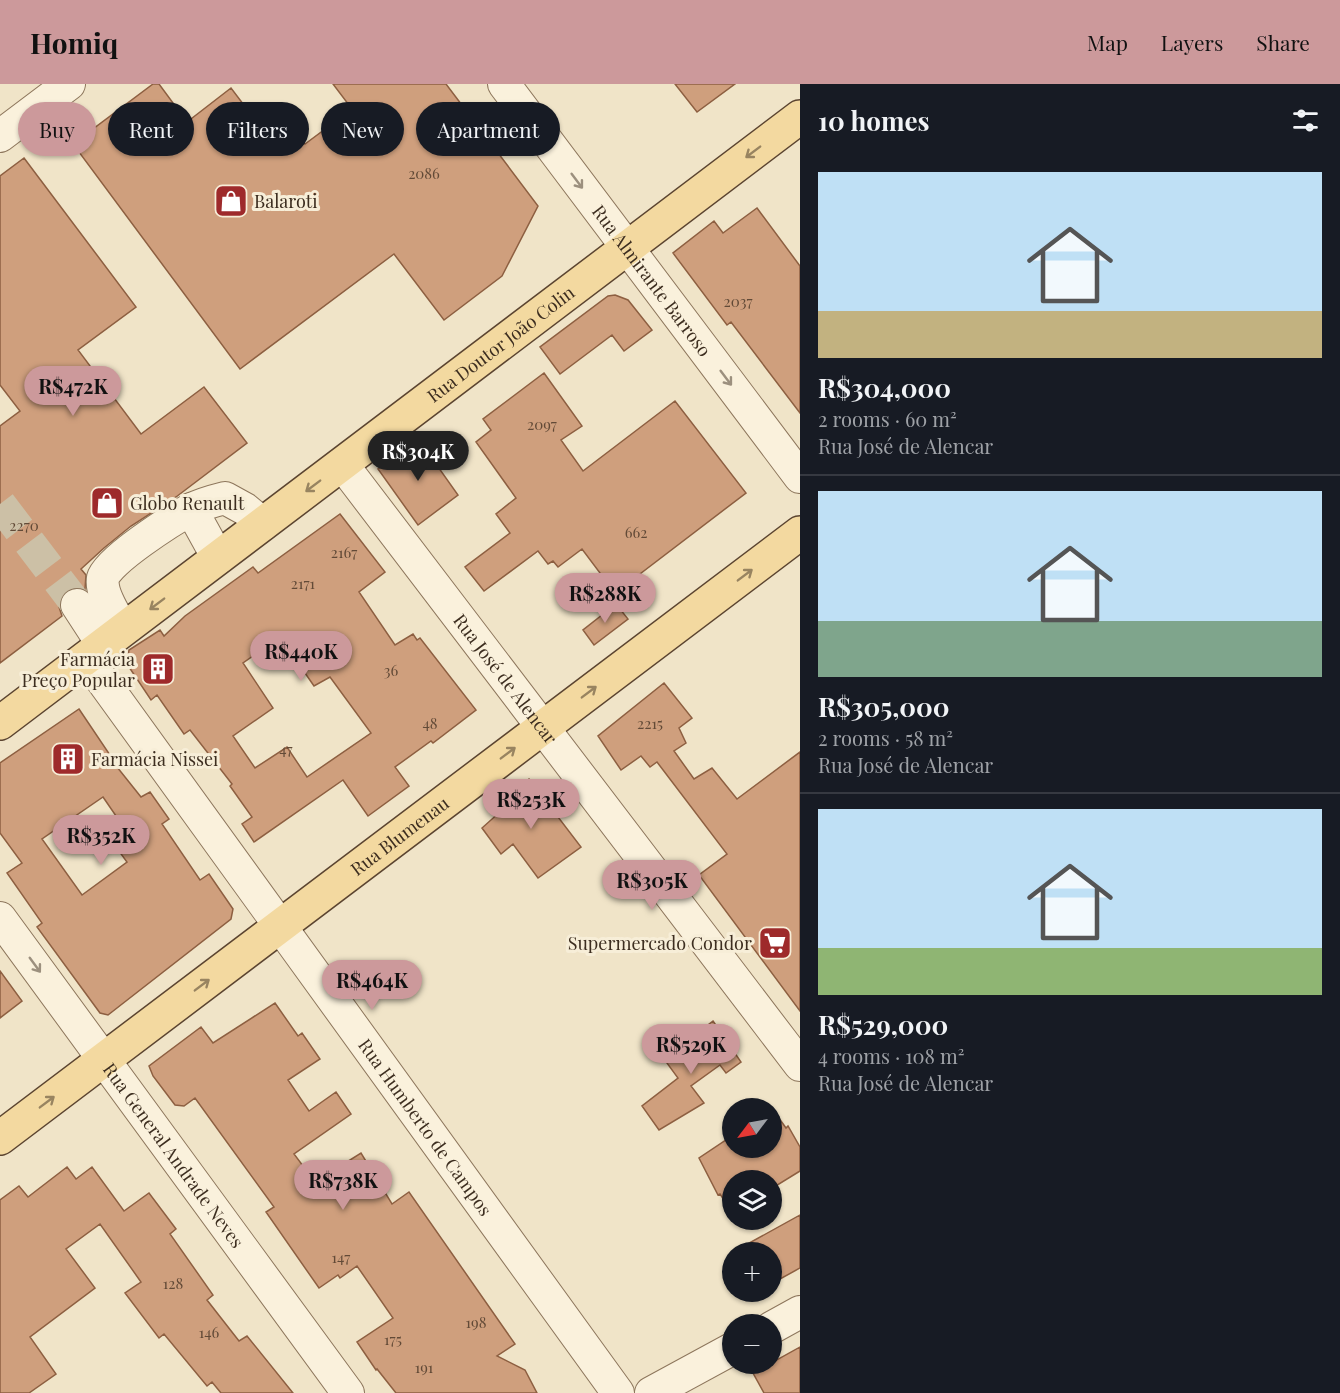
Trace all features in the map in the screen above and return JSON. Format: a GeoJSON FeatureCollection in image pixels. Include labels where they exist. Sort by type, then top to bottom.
{"type":"FeatureCollection","features":[{"type":"Feature","properties":{"kind":"main road","name":"Rua Doutor João Colin"},"geometry":{"type":"LineString","coordinates":[[0,723],[800,117]]}},
{"type":"Feature","properties":{"kind":"main road","name":"Rua Blumenau"},"geometry":{"type":"LineString","coordinates":[[0,1138],[800,533]]}},
{"type":"Feature","properties":{"kind":"street"},"geometry":{"type":"LineString","coordinates":[[0,136],[69,84]]}},
{"type":"Feature","properties":{"kind":"street","name":"Rua Almirante Barroso"},"geometry":{"type":"LineString","coordinates":[[504,84],[800,477]]}},
{"type":"Feature","properties":{"kind":"street","name":"Rua José de Alencar"},"geometry":{"type":"LineString","coordinates":[[342,464],[800,1065]]}},
{"type":"Feature","properties":{"kind":"street"},"geometry":{"type":"LineString","coordinates":[[104,644],[104,576],[112,565],[145,539],[191,509],[225,498],[245,509],[263,524]]}},
{"type":"Feature","properties":{"kind":"street"},"geometry":{"type":"LineString","coordinates":[[191,509],[218,558]]}},
{"type":"Feature","properties":{"kind":"street"},"geometry":{"type":"LineString","coordinates":[[77,605],[104,644]]}},
{"type":"Feature","properties":{"kind":"street","name":"Rua Humberto de Campos"},"geometry":{"type":"LineString","coordinates":[[104,644],[280,926],[618,1393]]}},
{"type":"Feature","properties":{"kind":"street","name":"Rua General Andrade Neves"},"geometry":{"type":"LineString","coordinates":[[0,918],[348,1393]]}},
{"type":"Feature","properties":{"kind":"street"},"geometry":{"type":"LineString","coordinates":[[782,1322],[800,1312]]}},
{"type":"Feature","properties":{"kind":"street"},"geometry":{"type":"LineString","coordinates":[[651,1393],[722,1354]]}},
{"type":"Feature","properties":{"kind":"building","name":"Balaroti"},"geometry":{"type":"Polygon","coordinates":[[[153,84],[159,84],[172,102],[129,102],[153,84]]]}},
{"type":"Feature","properties":{"kind":"building","name":"Balaroti"},"geometry":{"type":"Polygon","coordinates":[[[333,84],[446,84],[460,102],[416,102],[416,156],[500,156],[538,206],[502,276],[444,320],[394,254],[240,369],[82,156],[96,156],[96,127],[108,118],[108,156],[194,156],[194,117],[206,107],[206,156],[309,156],[309,141],[321,132],[321,156],[404,156],[404,102],[347,102],[333,84]]]}},
{"type":"Feature","properties":{"kind":"building"},"geometry":{"type":"Polygon","coordinates":[[[675,84],[735,84],[697,112],[675,84]]]}},
{"type":"Feature","properties":{"kind":"building","name":"Balaroti"},"geometry":{"type":"Polygon","coordinates":[[[231,88],[242,102],[213,102],[231,88]]]}},
{"type":"Feature","properties":{"kind":"building"},"geometry":{"type":"Polygon","coordinates":[[[24,158],[136,307],[78,350],[141,434],[204,387],[247,443],[104,548],[81,569],[86,575],[85,589],[75,587],[61,596],[59,607],[62,616],[0,663],[0,426],[20,411],[0,385],[0,176],[24,158]]]}},
{"type":"Feature","properties":{"kind":"building"},"geometry":{"type":"Polygon","coordinates":[[[757,208],[800,266],[800,413],[731,322],[727,325],[673,253],[714,221],[723,233],[757,208]]]}},
{"type":"Feature","properties":{"kind":"building"},"geometry":{"type":"Polygon","coordinates":[[[615,295],[628,300],[652,330],[624,351],[612,335],[560,374],[540,347],[608,296],[615,295]]]}},
{"type":"Feature","properties":{"kind":"building"},"geometry":{"type":"Polygon","coordinates":[[[544,373],[582,426],[561,440],[583,471],[675,401],[746,493],[615,593],[582,549],[558,567],[553,561],[548,564],[538,551],[484,591],[465,567],[510,533],[496,514],[516,498],[476,442],[491,430],[483,419],[544,373]]]}},
{"type":"Feature","properties":{"kind":"building"},"geometry":{"type":"Polygon","coordinates":[[[419,440],[458,495],[418,525],[378,469],[419,440]]]}},
{"type":"Feature","properties":{"kind":"building"},"geometry":{"type":"Polygon","coordinates":[[[340,514],[385,572],[359,592],[395,645],[413,634],[417,640],[420,638],[476,710],[433,743],[431,741],[395,767],[409,786],[368,816],[343,780],[254,842],[242,824],[252,817],[230,786],[232,784],[190,730],[184,734],[157,695],[151,700],[127,664],[129,650],[160,630],[164,636],[185,616],[253,567],[258,573],[340,514]],[[280,637],[243,663],[273,708],[233,736],[255,768],[287,747],[307,777],[371,733],[330,677],[314,686],[280,637]]]}},
{"type":"Feature","properties":{"kind":"building"},"geometry":{"type":"Polygon","coordinates":[[[616,604],[628,619],[594,645],[583,630],[616,604]]]}},
{"type":"Feature","properties":{"kind":"building"},"geometry":{"type":"Polygon","coordinates":[[[664,683],[692,718],[679,728],[686,743],[674,751],[694,779],[712,768],[737,799],[800,752],[800,1011],[699,875],[727,854],[657,762],[650,767],[641,756],[621,770],[598,736],[664,683]]]}},
{"type":"Feature","properties":{"kind":"building"},"geometry":{"type":"Polygon","coordinates":[[[79,709],[117,767],[141,797],[150,792],[169,819],[162,824],[200,880],[209,874],[233,909],[231,919],[108,1015],[100,1013],[37,927],[42,923],[7,873],[22,863],[0,833],[0,763],[79,709]],[[103,797],[42,839],[82,895],[127,862],[116,847],[121,844],[115,836],[125,829],[103,797]]]}},
{"type":"Feature","properties":{"kind":"building"},"geometry":{"type":"Polygon","coordinates":[[[529,779],[581,847],[538,878],[513,844],[501,854],[482,828],[501,811],[498,807],[503,803],[501,800],[529,779]]]}},
{"type":"Feature","properties":{"kind":"building"},"geometry":{"type":"Polygon","coordinates":[[[0,971],[22,1001],[0,1018],[0,971]]]}},
{"type":"Feature","properties":{"kind":"building"},"geometry":{"type":"Polygon","coordinates":[[[275,1003],[298,1036],[302,1033],[320,1059],[288,1080],[309,1111],[336,1092],[351,1114],[294,1154],[315,1182],[361,1153],[392,1204],[409,1192],[515,1344],[497,1356],[525,1370],[537,1393],[396,1393],[376,1370],[357,1342],[393,1318],[357,1266],[340,1278],[338,1275],[319,1288],[266,1212],[274,1207],[195,1098],[184,1106],[175,1105],[153,1076],[149,1066],[201,1027],[213,1043],[275,1003]]]}},
{"type":"Feature","properties":{"kind":"building"},"geometry":{"type":"Polygon","coordinates":[[[713,1021],[741,1062],[726,1073],[720,1065],[691,1086],[704,1103],[659,1130],[642,1106],[678,1078],[664,1059],[713,1021]]]}},
{"type":"Feature","properties":{"kind":"building"},"geometry":{"type":"Polygon","coordinates":[[[782,1122],[786,1128],[788,1126],[800,1147],[800,1171],[782,1182],[782,1170],[722,1170],[722,1197],[718,1195],[699,1158],[722,1143],[722,1158],[782,1158],[782,1122]]]}},
{"type":"Feature","properties":{"kind":"building"},"geometry":{"type":"Polygon","coordinates":[[[67,1167],[76,1179],[92,1167],[124,1211],[149,1193],[176,1229],[170,1234],[213,1295],[207,1300],[239,1341],[247,1336],[293,1393],[221,1393],[212,1382],[207,1386],[164,1334],[159,1338],[125,1293],[141,1282],[100,1224],[66,1249],[95,1288],[30,1337],[56,1374],[29,1393],[0,1393],[0,1200],[19,1186],[28,1197],[67,1167]]]}},
{"type":"Feature","properties":{"kind":"building"},"geometry":{"type":"Polygon","coordinates":[[[800,1215],[800,1268],[782,1278],[782,1242],[751,1242],[773,1230],[782,1230],[782,1225],[800,1215]]]}},
{"type":"Feature","properties":{"kind":"building"},"geometry":{"type":"Polygon","coordinates":[[[800,1347],[800,1393],[764,1393],[754,1374],[782,1374],[782,1357],[800,1347]]]}},
{"type":"Feature","properties":{"kind":"tunnel"},"geometry":{"type":"LineString","coordinates":[[0,504],[77,605]]}},
{"type":"Feature","properties":{"kind":"place","name":"Balaroti"},"geometry":{"type":"Point","coordinates":[231,201]}},
{"type":"Feature","properties":{"kind":"place","name":"Globo Renault"},"geometry":{"type":"Point","coordinates":[107,503]}},
{"type":"Feature","properties":{"kind":"place","name":"Farmácia Preço Popular"},"geometry":{"type":"Point","coordinates":[158,669]}},
{"type":"Feature","properties":{"kind":"place","name":"Farmácia Nissei"},"geometry":{"type":"Point","coordinates":[68,759]}},
{"type":"Feature","properties":{"kind":"place","name":"Supermercado Condor"},"geometry":{"type":"Point","coordinates":[775,943]}}]}
